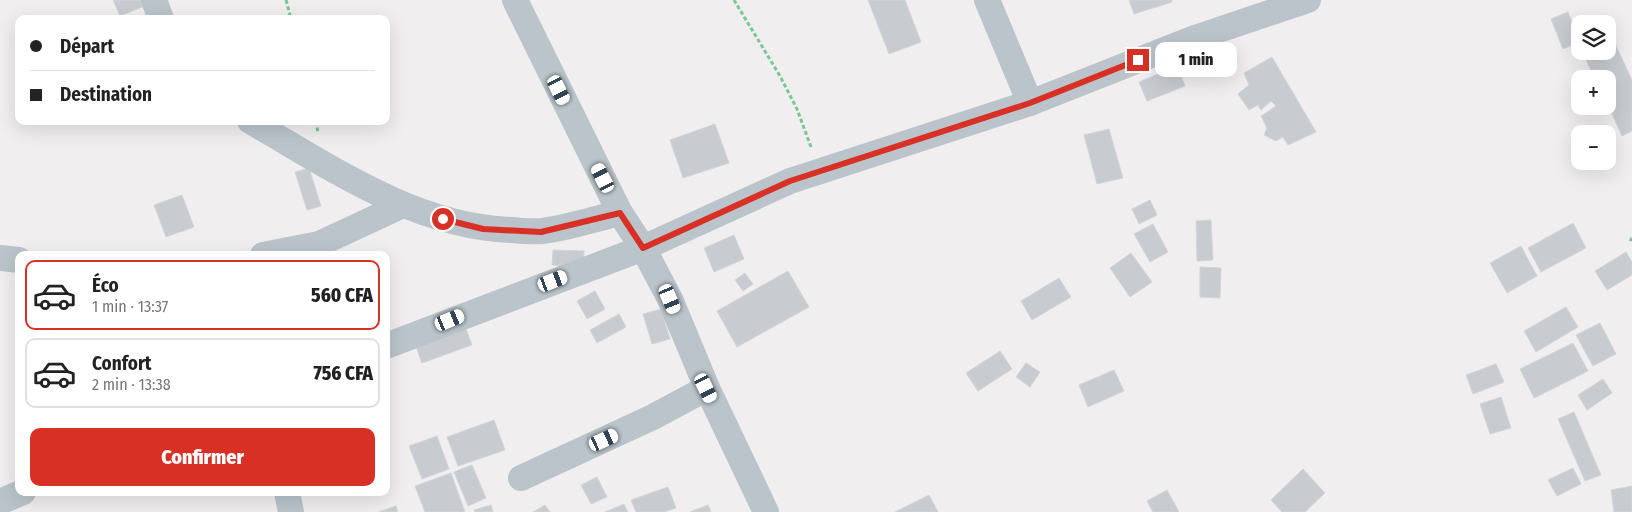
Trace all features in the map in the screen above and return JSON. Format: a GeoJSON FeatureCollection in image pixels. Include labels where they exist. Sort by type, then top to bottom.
{"type":"FeatureCollection","features":[{"type":"Feature","properties":{"kind":"street"},"geometry":{"type":"LineString","coordinates":[[154,0],[159,15]]}},
{"type":"Feature","properties":{"kind":"street"},"geometry":{"type":"LineString","coordinates":[[515,0],[620,213],[643,248],[670,299],[706,388],[766,512]]}},
{"type":"Feature","properties":{"kind":"street"},"geometry":{"type":"LineString","coordinates":[[987,0],[1030,103]]}},
{"type":"Feature","properties":{"kind":"street"},"geometry":{"type":"LineString","coordinates":[[390,344],[643,248],[790,181],[1030,103],[1192,39],[1308,0]]}},
{"type":"Feature","properties":{"kind":"street"},"geometry":{"type":"LineString","coordinates":[[257,125],[362,185],[403,205],[443,219],[483,229],[541,232],[620,213]]}},
{"type":"Feature","properties":{"kind":"street"},"geometry":{"type":"LineString","coordinates":[[283,251],[319,244],[403,205]]}},
{"type":"Feature","properties":{"kind":"street"},"geometry":{"type":"LineString","coordinates":[[0,258],[15,260]]}},
{"type":"Feature","properties":{"kind":"street"},"geometry":{"type":"LineString","coordinates":[[521,478],[653,417],[706,388]]}},
{"type":"Feature","properties":{"kind":"street"},"geometry":{"type":"LineString","coordinates":[[0,502],[15,495]]}},
{"type":"Feature","properties":{"kind":"street"},"geometry":{"type":"LineString","coordinates":[[288,496],[291,512]]}},
{"type":"Feature","properties":{"kind":"path"},"geometry":{"type":"LineString","coordinates":[[286,0],[290,15]]}},
{"type":"Feature","properties":{"kind":"path"},"geometry":{"type":"LineString","coordinates":[[734,0],[780,76],[797,109],[805,136],[822,171]]}},
{"type":"Feature","properties":{"kind":"building"},"geometry":{"type":"Polygon","coordinates":[[[113,0],[145,0],[147,5],[120,15],[113,0]]]}},
{"type":"Feature","properties":{"kind":"building"},"geometry":{"type":"Polygon","coordinates":[[[868,0],[905,0],[921,42],[889,54],[868,0]]]}},
{"type":"Feature","properties":{"kind":"building"},"geometry":{"type":"Polygon","coordinates":[[[1129,0],[1172,0],[1172,2],[1134,14],[1129,0]]]}},
{"type":"Feature","properties":{"kind":"building"},"geometry":{"type":"Polygon","coordinates":[[[1568,12],[1571,20],[1571,46],[1563,49],[1551,19],[1568,12]]]}},
{"type":"Feature","properties":{"kind":"building"},"geometry":{"type":"Polygon","coordinates":[[[1616,46],[1632,80],[1632,131],[1622,136],[1613,115],[1616,115],[1616,70],[1591,70],[1586,60],[1616,60],[1616,46]]]}},
{"type":"Feature","properties":{"kind":"building"},"geometry":{"type":"Polygon","coordinates":[[[1272,57],[1316,132],[1288,145],[1283,137],[1276,141],[1264,135],[1267,128],[1261,116],[1276,106],[1271,101],[1261,110],[1258,105],[1249,110],[1238,94],[1249,85],[1244,73],[1272,57]]]}},
{"type":"Feature","properties":{"kind":"building"},"geometry":{"type":"Polygon","coordinates":[[[1177,66],[1185,86],[1147,101],[1139,82],[1177,66]]]}},
{"type":"Feature","properties":{"kind":"building"},"geometry":{"type":"Polygon","coordinates":[[[715,124],[729,163],[683,178],[670,140],[715,124]]]}},
{"type":"Feature","properties":{"kind":"building"},"geometry":{"type":"Polygon","coordinates":[[[1109,129],[1123,178],[1097,184],[1084,135],[1109,129]]]}},
{"type":"Feature","properties":{"kind":"building"},"geometry":{"type":"Polygon","coordinates":[[[309,168],[321,206],[307,210],[295,172],[309,168]]]}},
{"type":"Feature","properties":{"kind":"building"},"geometry":{"type":"Polygon","coordinates":[[[182,195],[194,227],[166,237],[154,205],[182,195]]]}},
{"type":"Feature","properties":{"kind":"building"},"geometry":{"type":"Polygon","coordinates":[[[1150,200],[1157,215],[1139,224],[1132,209],[1150,200]]]}},
{"type":"Feature","properties":{"kind":"building"},"geometry":{"type":"Polygon","coordinates":[[[1211,220],[1213,260],[1197,261],[1196,221],[1211,220]]]}},
{"type":"Feature","properties":{"kind":"building"},"geometry":{"type":"Polygon","coordinates":[[[1573,223],[1586,248],[1541,272],[1528,248],[1573,223]]]}},
{"type":"Feature","properties":{"kind":"building"},"geometry":{"type":"Polygon","coordinates":[[[1153,224],[1168,252],[1150,262],[1134,234],[1153,224]]]}},
{"type":"Feature","properties":{"kind":"building"},"geometry":{"type":"Polygon","coordinates":[[[734,235],[744,259],[714,272],[704,248],[734,235]]]}},
{"type":"Feature","properties":{"kind":"building"},"geometry":{"type":"Polygon","coordinates":[[[1521,246],[1537,276],[1507,293],[1490,263],[1521,246]]]}},
{"type":"Feature","properties":{"kind":"building"},"geometry":{"type":"Polygon","coordinates":[[[553,250],[584,251],[583,268],[552,265],[553,250]]]}},
{"type":"Feature","properties":{"kind":"building"},"geometry":{"type":"Polygon","coordinates":[[[1626,252],[1632,262],[1632,275],[1607,290],[1595,271],[1626,252]]]}},
{"type":"Feature","properties":{"kind":"building"},"geometry":{"type":"Polygon","coordinates":[[[1131,253],[1152,282],[1130,297],[1110,268],[1131,253]]]}},
{"type":"Feature","properties":{"kind":"building"},"geometry":{"type":"Polygon","coordinates":[[[1200,267],[1221,268],[1220,298],[1200,297],[1200,267]]]}},
{"type":"Feature","properties":{"kind":"building"},"geometry":{"type":"Polygon","coordinates":[[[788,271],[809,307],[737,347],[717,311],[788,271]]]}},
{"type":"Feature","properties":{"kind":"building"},"geometry":{"type":"Polygon","coordinates":[[[745,273],[753,284],[743,291],[735,280],[745,273]]]}},
{"type":"Feature","properties":{"kind":"building"},"geometry":{"type":"Polygon","coordinates":[[[1059,278],[1071,297],[1032,320],[1021,301],[1059,278]]]}},
{"type":"Feature","properties":{"kind":"building"},"geometry":{"type":"Polygon","coordinates":[[[595,291],[605,309],[587,319],[577,301],[595,291]]]}},
{"type":"Feature","properties":{"kind":"building"},"geometry":{"type":"Polygon","coordinates":[[[1566,307],[1578,327],[1536,352],[1524,331],[1566,307]]]}},
{"type":"Feature","properties":{"kind":"building"},"geometry":{"type":"Polygon","coordinates":[[[661,309],[670,339],[652,344],[643,314],[661,309]]]}},
{"type":"Feature","properties":{"kind":"building"},"geometry":{"type":"Polygon","coordinates":[[[619,314],[626,327],[597,343],[590,330],[619,314]]]}},
{"type":"Feature","properties":{"kind":"building"},"geometry":{"type":"Polygon","coordinates":[[[462,318],[472,345],[422,363],[412,336],[462,318]]]}},
{"type":"Feature","properties":{"kind":"building"},"geometry":{"type":"Polygon","coordinates":[[[1600,323],[1616,354],[1593,366],[1576,335],[1600,323]]]}},
{"type":"Feature","properties":{"kind":"building"},"geometry":{"type":"Polygon","coordinates":[[[1573,343],[1588,371],[1534,398],[1520,369],[1573,343]]]}},
{"type":"Feature","properties":{"kind":"building"},"geometry":{"type":"Polygon","coordinates":[[[1000,351],[1012,369],[978,391],[966,373],[1000,351]]]}},
{"type":"Feature","properties":{"kind":"building"},"geometry":{"type":"Polygon","coordinates":[[[1026,363],[1040,372],[1030,387],[1016,377],[1026,363]]]}},
{"type":"Feature","properties":{"kind":"building"},"geometry":{"type":"Polygon","coordinates":[[[1496,364],[1504,382],[1473,394],[1466,375],[1496,364]]]}},
{"type":"Feature","properties":{"kind":"building"},"geometry":{"type":"Polygon","coordinates":[[[1114,370],[1124,391],[1088,407],[1079,385],[1114,370]]]}},
{"type":"Feature","properties":{"kind":"building"},"geometry":{"type":"Polygon","coordinates":[[[1603,379],[1612,393],[1587,410],[1578,395],[1603,379]]]}},
{"type":"Feature","properties":{"kind":"building"},"geometry":{"type":"Polygon","coordinates":[[[1501,397],[1511,428],[1490,434],[1480,404],[1501,397]]]}},
{"type":"Feature","properties":{"kind":"building"},"geometry":{"type":"Polygon","coordinates":[[[1574,412],[1601,475],[1585,481],[1558,419],[1574,412]]]}},
{"type":"Feature","properties":{"kind":"building"},"geometry":{"type":"Polygon","coordinates":[[[494,420],[505,450],[458,466],[447,437],[494,420]]]}},
{"type":"Feature","properties":{"kind":"building"},"geometry":{"type":"Polygon","coordinates":[[[437,436],[449,469],[422,479],[409,446],[437,436]]]}},
{"type":"Feature","properties":{"kind":"building"},"geometry":{"type":"Polygon","coordinates":[[[472,465],[486,498],[468,506],[454,472],[472,465]]]}},
{"type":"Feature","properties":{"kind":"building"},"geometry":{"type":"Polygon","coordinates":[[[1573,468],[1581,484],[1557,496],[1548,480],[1573,468]]]}},
{"type":"Feature","properties":{"kind":"building"},"geometry":{"type":"Polygon","coordinates":[[[1303,469],[1325,493],[1305,512],[1282,512],[1271,500],[1303,469]]]}},
{"type":"Feature","properties":{"kind":"building"},"geometry":{"type":"Polygon","coordinates":[[[451,473],[465,512],[425,512],[415,486],[451,473]]]}},
{"type":"Feature","properties":{"kind":"building"},"geometry":{"type":"Polygon","coordinates":[[[597,477],[607,497],[591,504],[581,485],[597,477]]]}},
{"type":"Feature","properties":{"kind":"building"},"geometry":{"type":"Polygon","coordinates":[[[1632,486],[1632,512],[1614,512],[1611,490],[1632,486]]]}},
{"type":"Feature","properties":{"kind":"building"},"geometry":{"type":"Polygon","coordinates":[[[668,487],[676,508],[664,512],[636,512],[631,500],[668,487]]]}},
{"type":"Feature","properties":{"kind":"building"},"geometry":{"type":"Polygon","coordinates":[[[1167,490],[1179,512],[1153,512],[1147,501],[1167,490]]]}},
{"type":"Feature","properties":{"kind":"building"},"geometry":{"type":"Polygon","coordinates":[[[929,495],[938,512],[895,512],[929,495]]]}},
{"type":"Feature","properties":{"kind":"building"},"geometry":{"type":"Polygon","coordinates":[[[624,504],[628,512],[605,512],[624,504]]]}},
{"type":"Feature","properties":{"kind":"building"},"geometry":{"type":"Polygon","coordinates":[[[491,505],[493,512],[475,512],[474,510],[491,505]]]}},
{"type":"Feature","properties":{"kind":"building"},"geometry":{"type":"Polygon","coordinates":[[[545,505],[550,512],[533,512],[545,505]]]}},
{"type":"Feature","properties":{"kind":"building"},"geometry":{"type":"Polygon","coordinates":[[[708,505],[711,512],[690,512],[708,505]]]}},
{"type":"Feature","properties":{"kind":"building"},"geometry":{"type":"Polygon","coordinates":[[[396,506],[398,512],[379,512],[396,506]]]}},
{"type":"Feature","properties":{"kind":"route"},"geometry":{"type":"LineString","coordinates":[[443,219],[483,229],[541,232],[620,213],[643,248],[790,181],[1030,103],[1138,60]]}}]}
